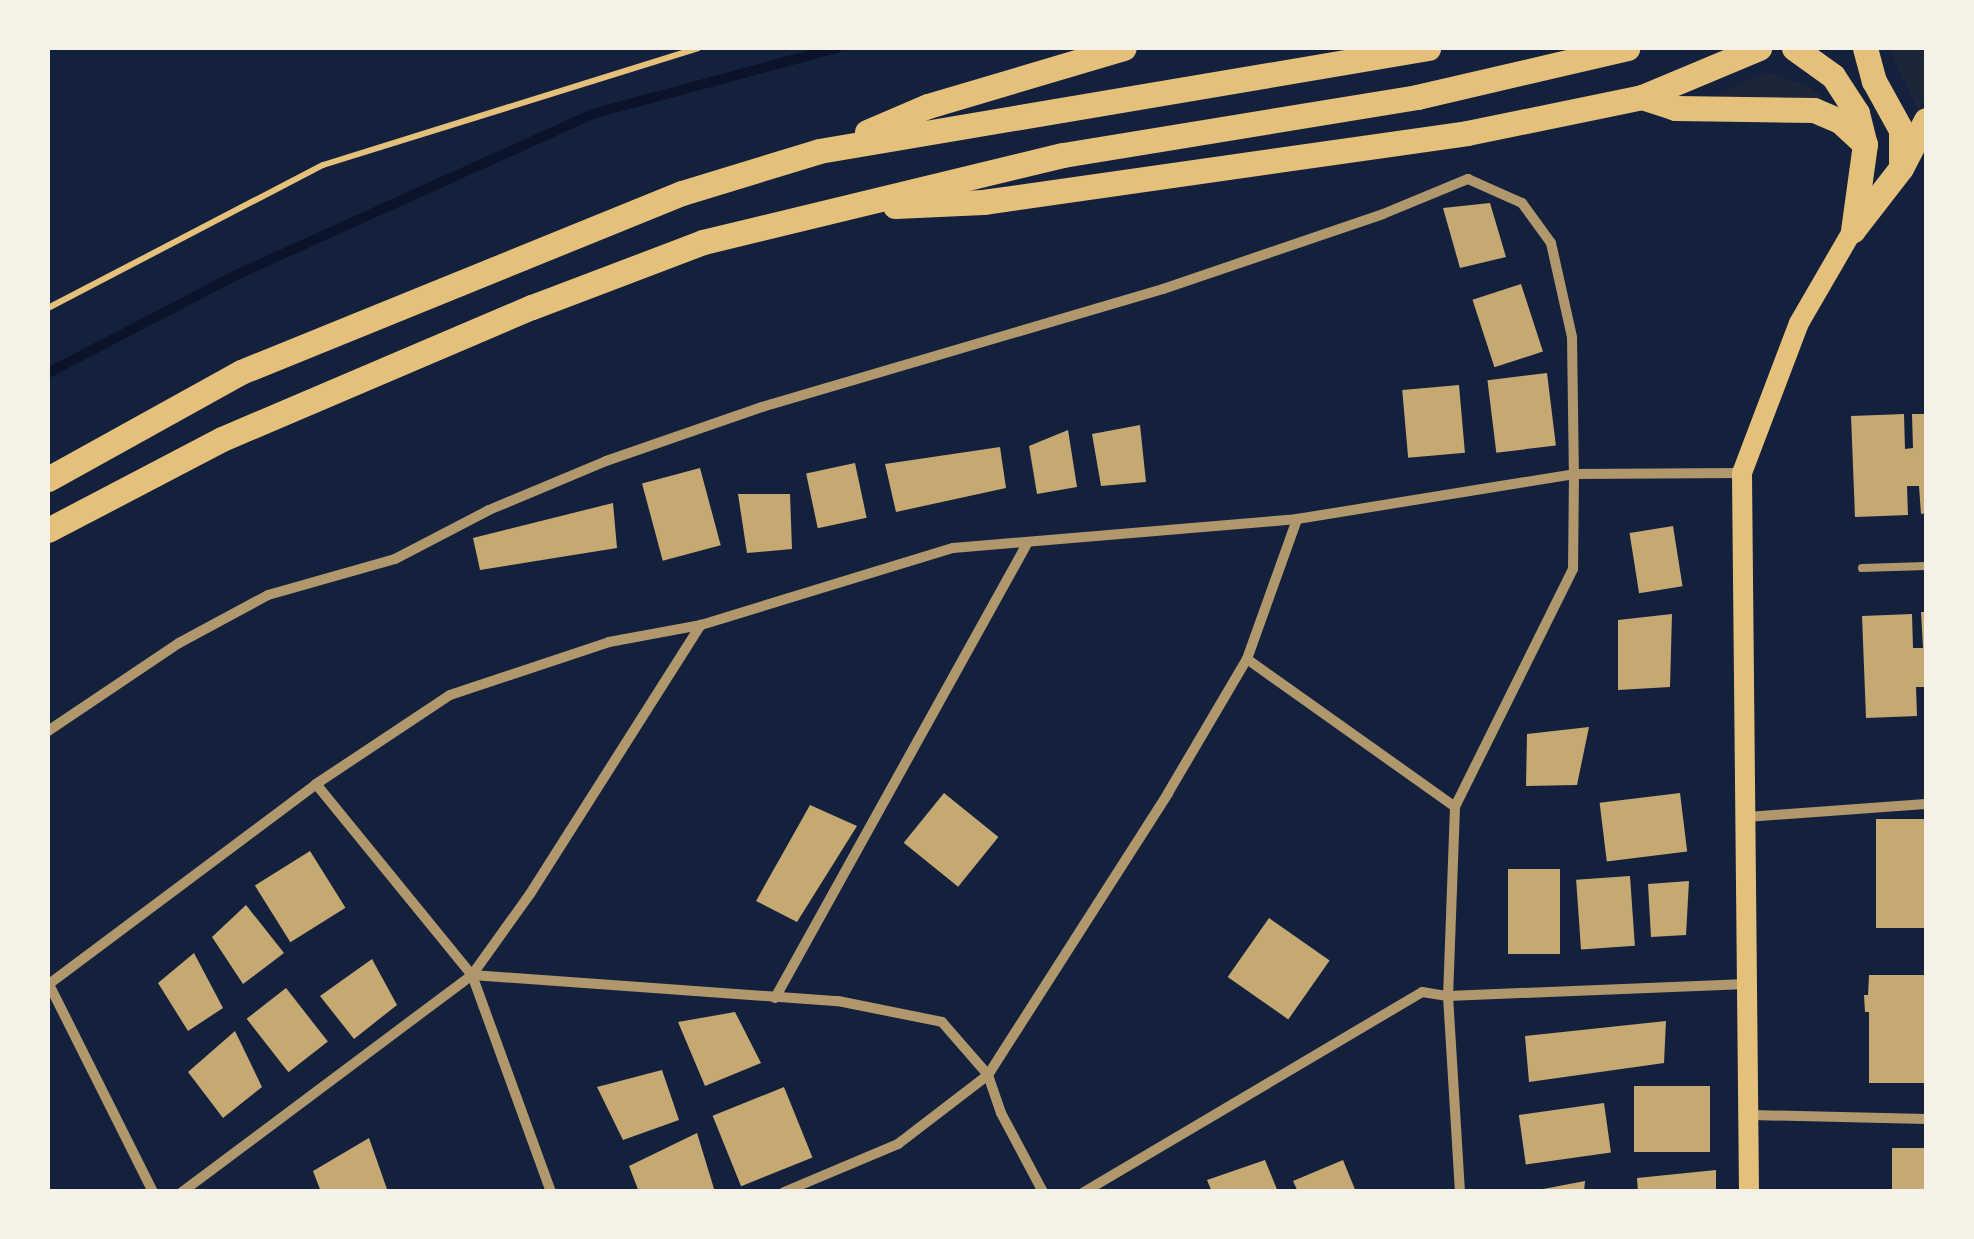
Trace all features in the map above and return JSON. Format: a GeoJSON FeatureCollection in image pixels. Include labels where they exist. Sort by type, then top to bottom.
{"type":"FeatureCollection","features":[{"type":"Feature","properties":{"kind":"main road"},"geometry":{"type":"LineString","coordinates":[[48,479],[241,372],[682,193],[819,151],[928,106],[1124,48]]}},
{"type":"Feature","properties":{"kind":"main road"},"geometry":{"type":"LineString","coordinates":[[819,151],[1428,48]]}},
{"type":"Feature","properties":{"kind":"main road"},"geometry":{"type":"LineString","coordinates":[[48,530],[222,438],[514,314],[703,242],[1063,154],[1417,96],[1628,48]]}},
{"type":"Feature","properties":{"kind":"main road"},"geometry":{"type":"LineString","coordinates":[[830,208],[983,202],[1467,133],[1642,97],[1759,48]]}},
{"type":"Feature","properties":{"kind":"main road"},"geometry":{"type":"LineString","coordinates":[[1794,48],[1832,76],[1857,113],[1865,144],[1853,230]]}},
{"type":"Feature","properties":{"kind":"main road"},"geometry":{"type":"LineString","coordinates":[[1865,48],[1874,81],[1901,130],[1900,168]]}},
{"type":"Feature","properties":{"kind":"main road"},"geometry":{"type":"LineString","coordinates":[[1642,97],[1675,108],[1814,110],[1840,121],[1865,144]]}},
{"type":"Feature","properties":{"kind":"main road"},"geometry":{"type":"LineString","coordinates":[[1749,1192],[1742,473],[1799,323],[1853,230],[1900,168],[1926,120]]}},
{"type":"Feature","properties":{"kind":"street"},"geometry":{"type":"LineString","coordinates":[[48,731],[180,643],[268,595],[396,558],[489,510],[606,460],[762,407],[1163,289],[1382,214],[1468,178],[1522,203],[1551,243],[1572,337],[1574,474],[1573,569],[1455,806],[1448,996],[1460,1192]]}},
{"type":"Feature","properties":{"kind":"street"},"geometry":{"type":"LineString","coordinates":[[153,1192],[49,984],[316,784],[450,695],[609,642],[701,625],[953,548],[1296,519],[1574,474],[1742,473]]}},
{"type":"Feature","properties":{"kind":"street"},"geometry":{"type":"LineString","coordinates":[[784,1192],[898,1144],[988,1075],[1168,793],[1247,659],[1296,519]]}},
{"type":"Feature","properties":{"kind":"street"},"geometry":{"type":"LineString","coordinates":[[775,998],[1028,542]]}},
{"type":"Feature","properties":{"kind":"street"},"geometry":{"type":"LineString","coordinates":[[182,1192],[472,975],[530,894],[701,625]]}},
{"type":"Feature","properties":{"kind":"street"},"geometry":{"type":"LineString","coordinates":[[1247,659],[1455,806]]}},
{"type":"Feature","properties":{"kind":"street"},"geometry":{"type":"LineString","coordinates":[[316,784],[472,975],[551,1192]]}},
{"type":"Feature","properties":{"kind":"street"},"geometry":{"type":"LineString","coordinates":[[1746,817],[1926,804]]}},
{"type":"Feature","properties":{"kind":"street"},"geometry":{"type":"LineString","coordinates":[[472,975],[838,1002],[942,1022],[988,1075],[1000,1113],[1042,1192]]}},
{"type":"Feature","properties":{"kind":"street"},"geometry":{"type":"LineString","coordinates":[[1084,1192],[1422,992],[1448,996],[1747,984]]}},
{"type":"Feature","properties":{"kind":"street"},"geometry":{"type":"LineString","coordinates":[[1751,1115],[1926,1119]]}},
{"type":"Feature","properties":{"kind":"lane"},"geometry":{"type":"LineString","coordinates":[[1862,568],[1926,566]]}},
{"type":"Feature","properties":{"kind":"path"},"geometry":{"type":"LineString","coordinates":[[48,308],[137,258],[323,165],[698,48]]}},
{"type":"Feature","properties":{"kind":"shaded area"},"geometry":{"type":"Polygon","coordinates":[[[1889,48],[1926,48],[1926,97],[1918,111],[1889,48]]]}},
{"type":"Feature","properties":{"kind":"shaded area"},"geometry":{"type":"Polygon","coordinates":[[[1767,72],[1809,86],[1824,98],[1704,100],[1767,72]]]}},
{"type":"Feature","properties":{"kind":"building"},"geometry":{"type":"Polygon","coordinates":[[[1490,203],[1506,257],[1460,268],[1443,208],[1490,203]]]}},
{"type":"Feature","properties":{"kind":"building"},"geometry":{"type":"Polygon","coordinates":[[[1521,284],[1543,352],[1494,367],[1472,300],[1521,284]]]}},
{"type":"Feature","properties":{"kind":"building"},"geometry":{"type":"Polygon","coordinates":[[[1547,373],[1556,445],[1496,453],[1487,380],[1547,373]]]}},
{"type":"Feature","properties":{"kind":"building"},"geometry":{"type":"Polygon","coordinates":[[[1459,385],[1465,453],[1408,458],[1402,390],[1459,385]]]}},
{"type":"Feature","properties":{"kind":"building"},"geometry":{"type":"Polygon","coordinates":[[[1904,414],[1905,449],[1913,448],[1912,414],[1926,414],[1926,513],[1921,514],[1919,486],[1907,486],[1908,515],[1855,517],[1851,416],[1904,414]]]}},
{"type":"Feature","properties":{"kind":"building"},"geometry":{"type":"Polygon","coordinates":[[[1140,425],[1146,482],[1101,486],[1092,434],[1140,425]]]}},
{"type":"Feature","properties":{"kind":"building"},"geometry":{"type":"Polygon","coordinates":[[[1068,430],[1077,487],[1037,494],[1029,446],[1068,430]]]}},
{"type":"Feature","properties":{"kind":"building"},"geometry":{"type":"Polygon","coordinates":[[[1000,447],[1006,488],[896,512],[885,464],[1000,447]]]}},
{"type":"Feature","properties":{"kind":"building"},"geometry":{"type":"Polygon","coordinates":[[[855,463],[867,518],[818,528],[806,473],[855,463]]]}},
{"type":"Feature","properties":{"kind":"building"},"geometry":{"type":"Polygon","coordinates":[[[700,468],[721,545],[663,561],[642,484],[700,468]]]}},
{"type":"Feature","properties":{"kind":"building"},"geometry":{"type":"Polygon","coordinates":[[[738,494],[790,494],[792,549],[747,553],[738,494]]]}},
{"type":"Feature","properties":{"kind":"building"},"geometry":{"type":"Polygon","coordinates":[[[613,503],[617,548],[480,570],[473,538],[613,503]]]}},
{"type":"Feature","properties":{"kind":"building"},"geometry":{"type":"Polygon","coordinates":[[[1673,526],[1683,586],[1639,593],[1630,533],[1673,526]]]}},
{"type":"Feature","properties":{"kind":"building"},"geometry":{"type":"Polygon","coordinates":[[[1921,612],[1926,612],[1926,687],[1916,687],[1917,716],[1866,718],[1862,616],[1912,614],[1913,648],[1923,648],[1921,612]]]}},
{"type":"Feature","properties":{"kind":"building"},"geometry":{"type":"Polygon","coordinates":[[[1672,614],[1670,687],[1618,690],[1618,620],[1672,614]]]}},
{"type":"Feature","properties":{"kind":"building"},"geometry":{"type":"Polygon","coordinates":[[[1589,727],[1577,785],[1526,786],[1527,734],[1589,727]]]}},
{"type":"Feature","properties":{"kind":"building"},"geometry":{"type":"Polygon","coordinates":[[[944,793],[998,837],[958,887],[904,843],[944,793]]]}},
{"type":"Feature","properties":{"kind":"building"},"geometry":{"type":"Polygon","coordinates":[[[1680,793],[1687,852],[1607,861],[1600,803],[1680,793]]]}},
{"type":"Feature","properties":{"kind":"building"},"geometry":{"type":"Polygon","coordinates":[[[810,805],[857,826],[797,922],[756,901],[810,805]]]}},
{"type":"Feature","properties":{"kind":"building"},"geometry":{"type":"Polygon","coordinates":[[[1876,819],[1926,819],[1926,928],[1876,928],[1876,819]]]}},
{"type":"Feature","properties":{"kind":"building"},"geometry":{"type":"Polygon","coordinates":[[[310,851],[346,908],[290,942],[255,885],[310,851]]]}},
{"type":"Feature","properties":{"kind":"building"},"geometry":{"type":"Polygon","coordinates":[[[1508,869],[1560,869],[1560,954],[1508,954],[1508,869]]]}},
{"type":"Feature","properties":{"kind":"building"},"geometry":{"type":"Polygon","coordinates":[[[1630,876],[1635,946],[1581,950],[1576,880],[1630,876]]]}},
{"type":"Feature","properties":{"kind":"building"},"geometry":{"type":"Polygon","coordinates":[[[1689,881],[1686,935],[1651,937],[1648,884],[1689,881]]]}},
{"type":"Feature","properties":{"kind":"building"},"geometry":{"type":"Polygon","coordinates":[[[246,905],[284,953],[243,984],[212,937],[246,905]]]}},
{"type":"Feature","properties":{"kind":"building"},"geometry":{"type":"Polygon","coordinates":[[[1269,918],[1330,960],[1288,1019],[1228,977],[1269,918]]]}},
{"type":"Feature","properties":{"kind":"building"},"geometry":{"type":"Polygon","coordinates":[[[194,953],[223,1008],[188,1031],[158,983],[194,953]]]}},
{"type":"Feature","properties":{"kind":"building"},"geometry":{"type":"Polygon","coordinates":[[[372,959],[397,1005],[354,1039],[320,996],[372,959]]]}},
{"type":"Feature","properties":{"kind":"building"},"geometry":{"type":"Polygon","coordinates":[[[1869,975],[1926,975],[1926,1083],[1869,1083],[1869,1012],[1865,1012],[1864,995],[1868,995],[1869,975]]]}},
{"type":"Feature","properties":{"kind":"building"},"geometry":{"type":"Polygon","coordinates":[[[286,988],[328,1042],[288,1072],[247,1019],[286,988]]]}},
{"type":"Feature","properties":{"kind":"building"},"geometry":{"type":"Polygon","coordinates":[[[735,1012],[761,1063],[705,1086],[678,1022],[735,1012]]]}},
{"type":"Feature","properties":{"kind":"building"},"geometry":{"type":"Polygon","coordinates":[[[1666,1021],[1664,1063],[1529,1082],[1525,1036],[1666,1021]]]}},
{"type":"Feature","properties":{"kind":"building"},"geometry":{"type":"Polygon","coordinates":[[[235,1031],[262,1087],[223,1118],[188,1072],[235,1031]]]}},
{"type":"Feature","properties":{"kind":"building"},"geometry":{"type":"Polygon","coordinates":[[[662,1070],[679,1120],[623,1140],[597,1087],[662,1070]]]}},
{"type":"Feature","properties":{"kind":"building"},"geometry":{"type":"Polygon","coordinates":[[[1634,1086],[1710,1086],[1710,1152],[1634,1152],[1634,1086]]]}},
{"type":"Feature","properties":{"kind":"building"},"geometry":{"type":"Polygon","coordinates":[[[784,1087],[812,1157],[741,1186],[713,1116],[784,1087]]]}},
{"type":"Feature","properties":{"kind":"building"},"geometry":{"type":"Polygon","coordinates":[[[1604,1103],[1611,1153],[1526,1164],[1519,1115],[1604,1103]]]}},
{"type":"Feature","properties":{"kind":"building"},"geometry":{"type":"Polygon","coordinates":[[[697,1133],[715,1192],[639,1192],[629,1166],[697,1133]]]}},
{"type":"Feature","properties":{"kind":"building"},"geometry":{"type":"Polygon","coordinates":[[[369,1138],[388,1192],[321,1192],[313,1171],[369,1138]]]}},
{"type":"Feature","properties":{"kind":"building"},"geometry":{"type":"Polygon","coordinates":[[[1892,1148],[1926,1148],[1926,1192],[1892,1192],[1892,1148]]]}},
{"type":"Feature","properties":{"kind":"building"},"geometry":{"type":"Polygon","coordinates":[[[1265,1160],[1278,1192],[1212,1192],[1207,1180],[1265,1160]]]}},
{"type":"Feature","properties":{"kind":"building"},"geometry":{"type":"Polygon","coordinates":[[[1343,1160],[1356,1192],[1298,1192],[1293,1181],[1343,1160]]]}},
{"type":"Feature","properties":{"kind":"building"},"geometry":{"type":"Polygon","coordinates":[[[1716,1170],[1716,1192],[1638,1192],[1637,1178],[1716,1170]]]}},
{"type":"Feature","properties":{"kind":"building"},"geometry":{"type":"Polygon","coordinates":[[[1585,1181],[1584,1192],[1538,1192],[1538,1190],[1585,1181]]]}},
{"type":"Feature","properties":{"kind":"waterway"},"geometry":{"type":"LineString","coordinates":[[48,373],[236,275],[592,114],[837,48]]}}]}
